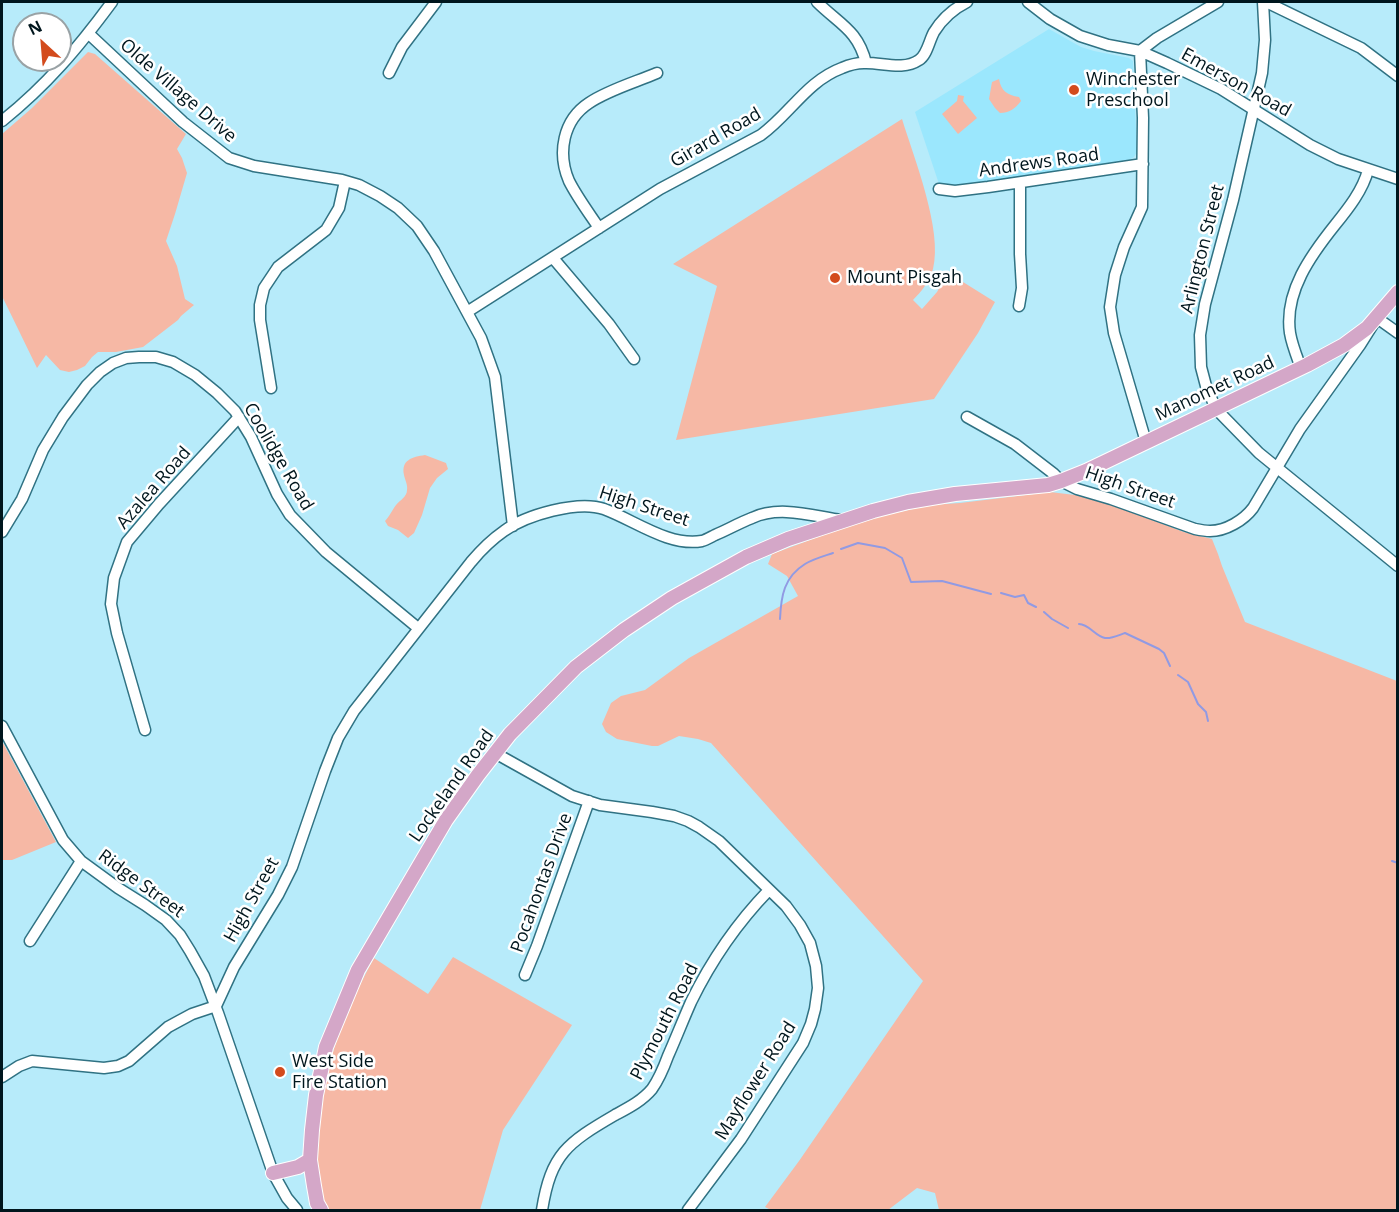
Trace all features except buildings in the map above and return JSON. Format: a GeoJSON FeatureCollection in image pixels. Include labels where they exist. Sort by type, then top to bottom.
{"type":"FeatureCollection","features":[{"type":"Feature","properties":{"kind":"main road","name":"High Street"},"geometry":{"type":"LineString","coordinates":[[1377,318],[1398,292]]}},
{"type":"Feature","properties":{"kind":"main road","name":"Manomet Road"},"geometry":{"type":"LineString","coordinates":[[1061,481],[1301,368],[1344,345],[1377,318]]}},
{"type":"Feature","properties":{"kind":"main road","name":"High Street"},"geometry":{"type":"LineString","coordinates":[[841,520],[890,506],[955,494],[1024,488],[1061,481]]}},
{"type":"Feature","properties":{"kind":"main road","name":"Lockeland Road"},"geometry":{"type":"LineString","coordinates":[[321,1210],[310,1160],[316,1095],[326,1047],[358,970],[446,820],[478,775],[510,734],[576,667],[624,630],[672,598],[746,557],[788,538],[841,520]]}},
{"type":"Feature","properties":{"kind":"main road"},"geometry":{"type":"LineString","coordinates":[[273,1173],[298,1167],[310,1160]]}},
{"type":"Feature","properties":{"kind":"street"},"geometry":{"type":"LineString","coordinates":[[2,121],[50,80],[89,34],[112,2]]}},
{"type":"Feature","properties":{"kind":"street"},"geometry":{"type":"LineString","coordinates":[[389,73],[402,47],[436,2]]}},
{"type":"Feature","properties":{"kind":"street","name":"Girard Road"},"geometry":{"type":"LineString","coordinates":[[467,312],[660,189],[761,135],[772,127],[808,89],[825,76],[846,67],[866,63],[900,66],[913,64],[921,59],[935,30],[944,19],[957,7],[967,2]]}},
{"type":"Feature","properties":{"kind":"street","name":"Emerson Road"},"geometry":{"type":"LineString","coordinates":[[1028,2],[1050,19],[1080,36],[1108,45],[1140,51],[1167,63],[1221,89],[1310,145],[1338,159],[1398,179]]}},
{"type":"Feature","properties":{"kind":"street"},"geometry":{"type":"LineString","coordinates":[[1146,442],[1114,333],[1110,307],[1115,275],[1124,247],[1142,207],[1140,51],[1157,38],[1218,2]]}},
{"type":"Feature","properties":{"kind":"street"},"geometry":{"type":"LineString","coordinates":[[1264,2],[1361,48],[1397,73]]}},
{"type":"Feature","properties":{"kind":"street","name":"Arlington Street"},"geometry":{"type":"LineString","coordinates":[[1264,2],[1265,40],[1262,73],[1233,200],[1205,304],[1200,335],[1201,367],[1206,386],[1216,408],[1259,453],[1398,566]]}},
{"type":"Feature","properties":{"kind":"street"},"geometry":{"type":"LineString","coordinates":[[819,4],[853,34],[861,46],[866,63]]}},
{"type":"Feature","properties":{"kind":"street","name":"Olde Village Drive"},"geometry":{"type":"LineString","coordinates":[[89,34],[183,122],[229,158],[254,166],[326,176],[359,186],[398,208],[417,226],[434,251],[482,338],[495,377],[513,526]]}},
{"type":"Feature","properties":{"kind":"street"},"geometry":{"type":"LineString","coordinates":[[599,228],[567,175],[563,157],[564,138],[572,120],[587,104],[657,73]]}},
{"type":"Feature","properties":{"kind":"street","name":"Andrews Road"},"geometry":{"type":"LineString","coordinates":[[939,189],[955,191],[1143,164]]}},
{"type":"Feature","properties":{"kind":"street"},"geometry":{"type":"LineString","coordinates":[[1301,368],[1290,331],[1291,305],[1303,270],[1347,210],[1368,170]]}},
{"type":"Feature","properties":{"kind":"street"},"geometry":{"type":"LineString","coordinates":[[271,388],[260,320],[260,304],[264,288],[278,267],[326,230],[339,208],[345,181]]}},
{"type":"Feature","properties":{"kind":"street"},"geometry":{"type":"LineString","coordinates":[[1019,306],[1022,288],[1020,183]]}},
{"type":"Feature","properties":{"kind":"street"},"geometry":{"type":"LineString","coordinates":[[553,258],[609,324],[634,359]]}},
{"type":"Feature","properties":{"kind":"street"},"geometry":{"type":"LineString","coordinates":[[1377,318],[1398,333]]}},
{"type":"Feature","properties":{"kind":"street","name":"High Street"},"geometry":{"type":"LineString","coordinates":[[1061,481],[1077,489],[1195,529],[1220,530],[1247,515],[1253,508],[1300,429],[1377,318]]}},
{"type":"Feature","properties":{"kind":"street","name":"Coolidge Road"},"geometry":{"type":"LineString","coordinates":[[2,532],[22,499],[43,450],[63,417],[87,385],[100,372],[126,358],[156,357],[173,362],[195,375],[235,411],[251,437],[277,494],[290,515],[326,552],[418,628]]}},
{"type":"Feature","properties":{"kind":"street","name":"Azalea Road"},"geometry":{"type":"LineString","coordinates":[[145,730],[111,604],[114,578],[127,542],[239,417]]}},
{"type":"Feature","properties":{"kind":"street"},"geometry":{"type":"LineString","coordinates":[[967,417],[1015,444],[1061,481]]}},
{"type":"Feature","properties":{"kind":"street","name":"High Street"},"geometry":{"type":"LineString","coordinates":[[216,1006],[234,966],[292,867],[338,738],[354,711],[487,544],[513,526],[556,510],[578,506],[602,508],[655,533],[680,541],[703,541],[754,516],[772,512],[795,512],[841,520]]}},
{"type":"Feature","properties":{"kind":"street","name":"Ridge Street"},"geometry":{"type":"LineString","coordinates":[[2,726],[63,840],[81,861],[166,920],[180,934],[204,976],[216,1006],[273,1173],[287,1198],[297,1210]]}},
{"type":"Feature","properties":{"kind":"street","name":"Mayflower Road"},"geometry":{"type":"LineString","coordinates":[[495,753],[572,796],[600,805],[663,814],[688,821],[719,841],[786,906],[810,943],[816,966],[818,988],[811,1024],[803,1043],[741,1139],[688,1210]]}},
{"type":"Feature","properties":{"kind":"street","name":"Pocahontas Drive"},"geometry":{"type":"LineString","coordinates":[[525,975],[589,801]]}},
{"type":"Feature","properties":{"kind":"street"},"geometry":{"type":"LineString","coordinates":[[30,941],[81,861]]}},
{"type":"Feature","properties":{"kind":"street","name":"Plymouth Road"},"geometry":{"type":"LineString","coordinates":[[542,1210],[552,1168],[566,1148],[587,1131],[646,1096],[654,1087],[692,1002],[720,951],[751,909],[769,890]]}},
{"type":"Feature","properties":{"kind":"street"},"geometry":{"type":"LineString","coordinates":[[2,1077],[32,1061],[104,1068],[125,1063],[168,1027],[192,1014],[216,1006]]}},
{"type":"Feature","properties":{"kind":"shaded area"},"geometry":{"type":"Polygon","coordinates":[[[1049,29],[1081,47],[1129,58],[1133,61],[1137,152],[1134,157],[1128,161],[944,188],[939,184],[915,112],[1049,29]]]}},
{"type":"Feature","properties":{"kind":"shaded area"},"geometry":{"type":"Polygon","coordinates":[[[88,52],[95,54],[186,134],[177,149],[187,173],[166,241],[177,266],[185,299],[194,305],[143,347],[116,352],[98,352],[85,366],[69,372],[60,370],[46,355],[37,368],[2,296],[2,134],[68,72],[72,72],[72,68],[88,52]]]}},
{"type":"Feature","properties":{"kind":"shaded area"},"geometry":{"type":"Polygon","coordinates":[[[999,79],[1005,92],[1019,97],[1021,101],[1012,110],[1003,113],[995,108],[989,99],[992,82],[999,79]]]}},
{"type":"Feature","properties":{"kind":"shaded area"},"geometry":{"type":"Polygon","coordinates":[[[958,95],[964,96],[963,101],[977,118],[958,134],[942,114],[957,101],[958,95]]]}},
{"type":"Feature","properties":{"kind":"shaded area","name":"Mount Pisgah"},"geometry":{"type":"Polygon","coordinates":[[[902,119],[926,194],[934,235],[933,269],[925,286],[913,300],[922,309],[937,292],[945,277],[963,282],[995,302],[978,333],[934,399],[676,440],[717,286],[673,264],[902,119]]]}},
{"type":"Feature","properties":{"kind":"shaded area"},"geometry":{"type":"Polygon","coordinates":[[[425,455],[446,463],[448,469],[430,488],[422,515],[414,533],[408,538],[388,526],[385,521],[407,492],[404,466],[408,460],[425,455]]]}},
{"type":"Feature","properties":{"kind":"shaded area"},"geometry":{"type":"Polygon","coordinates":[[[1050,492],[1075,495],[1112,505],[1184,532],[1212,539],[1245,622],[1397,681],[1397,1210],[939,1210],[935,1193],[917,1188],[888,1210],[771,1210],[765,1207],[923,981],[711,743],[679,736],[658,746],[652,746],[617,739],[606,732],[602,724],[611,703],[621,696],[645,690],[689,658],[798,596],[787,576],[768,564],[772,554],[882,516],[930,505],[1050,492]]]}},
{"type":"Feature","properties":{"kind":"shaded area"},"geometry":{"type":"Polygon","coordinates":[[[2,741],[56,842],[12,860],[2,860],[2,741]]]}},
{"type":"Feature","properties":{"kind":"shaded area"},"geometry":{"type":"Polygon","coordinates":[[[453,957],[572,1025],[503,1130],[480,1210],[325,1210],[317,1175],[319,1114],[330,1060],[361,983],[374,958],[428,994],[453,957]]]}},
{"type":"Feature","properties":{"kind":"waterway"},"geometry":{"type":"LineString","coordinates":[[841,549],[858,543],[885,548],[902,558],[911,582],[942,581],[991,594]]}},
{"type":"Feature","properties":{"kind":"waterway"},"geometry":{"type":"LineString","coordinates":[[780,619],[783,595],[792,575],[808,562],[833,553]]}},
{"type":"Feature","properties":{"kind":"waterway"},"geometry":{"type":"LineString","coordinates":[[1001,593],[1015,597],[1024,595],[1028,603],[1036,607]]}},
{"type":"Feature","properties":{"kind":"waterway"},"geometry":{"type":"LineString","coordinates":[[1044,612],[1068,628]]}},
{"type":"Feature","properties":{"kind":"waterway"},"geometry":{"type":"LineString","coordinates":[[1079,624],[1105,638],[1125,633],[1159,649],[1164,653],[1170,666]]}},
{"type":"Feature","properties":{"kind":"waterway"},"geometry":{"type":"LineString","coordinates":[[1178,675],[1188,682],[1198,704],[1206,712],[1208,721]]}},
{"type":"Feature","properties":{"kind":"waterway"},"geometry":{"type":"LineString","coordinates":[[1392,861],[1398,863]]}},
{"type":"Feature","properties":{"kind":"place","name":"Winchester Preschool"},"geometry":{"type":"Point","coordinates":[1074,90]}},
{"type":"Feature","properties":{"kind":"place","name":"Mount Pisgah"},"geometry":{"type":"Point","coordinates":[835,278]}},
{"type":"Feature","properties":{"kind":"place","name":"West Side Fire Station"},"geometry":{"type":"Point","coordinates":[280,1072]}}]}
